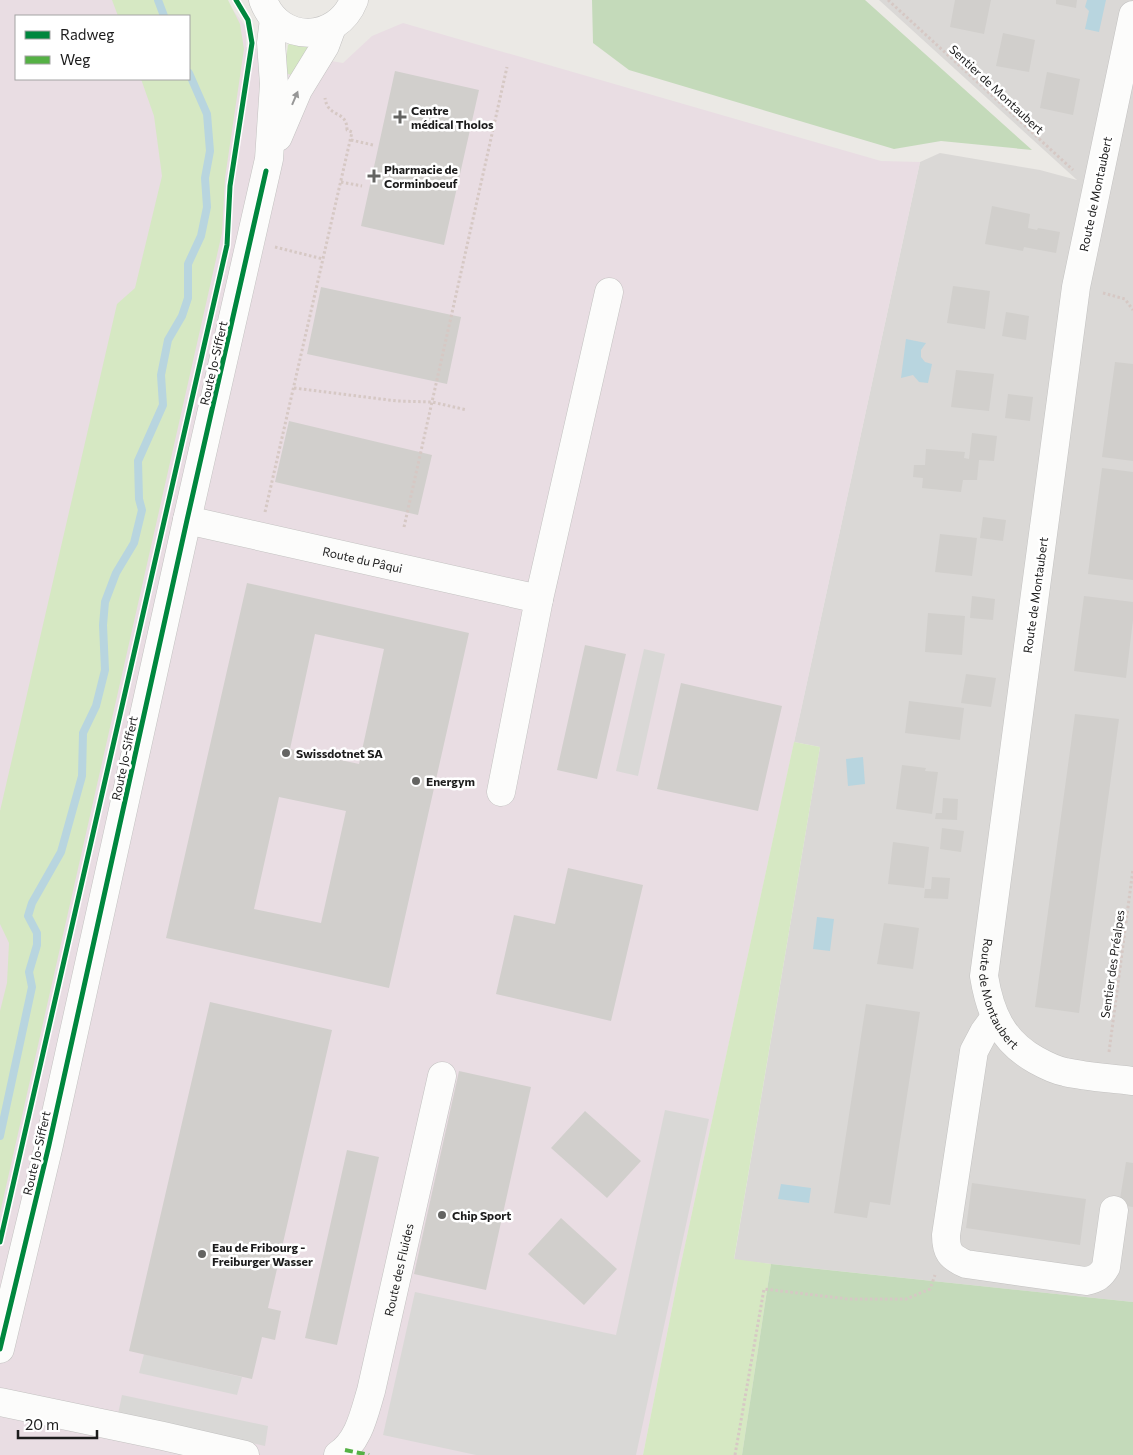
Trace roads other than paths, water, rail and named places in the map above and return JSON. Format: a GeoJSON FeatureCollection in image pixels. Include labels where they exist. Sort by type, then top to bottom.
{"type":"FeatureCollection","features":[{"type":"Feature","properties":{"kind":"street"},"geometry":{"type":"LineString","coordinates":[[268,9],[288,28],[316,33],[332,27],[343,18],[351,8],[354,0]]}},
{"type":"Feature","properties":{"kind":"street","name":"Route Jo-Siffert"},"geometry":{"type":"LineString","coordinates":[[0,1349],[49,1145],[269,159],[274,84],[268,9]]}},
{"type":"Feature","properties":{"kind":"street","name":"Route de Montaubert"},"geometry":{"type":"LineString","coordinates":[[1133,15],[1076,287],[984,976],[988,998],[995,1017],[1004,1033],[1014,1045],[1028,1056],[1053,1069],[1065,1072],[1133,1082]]}},
{"type":"Feature","properties":{"kind":"street","name":"Route Jo-Siffert"},"geometry":{"type":"LineString","coordinates":[[269,159],[298,90],[324,46],[332,27]]}},
{"type":"Feature","properties":{"kind":"street"},"geometry":{"type":"LineString","coordinates":[[501,792],[540,598],[610,292]]}},
{"type":"Feature","properties":{"kind":"street","name":"Route du Pâqui"},"geometry":{"type":"LineString","coordinates":[[187,520],[540,598]]}},
{"type":"Feature","properties":{"kind":"street"},"geometry":{"type":"LineString","coordinates":[[995,1017],[974,1051],[946,1235],[946,1244],[950,1253],[956,1260],[966,1264],[1086,1281],[1094,1279],[1106,1267],[1114,1210]]}},
{"type":"Feature","properties":{"kind":"street","name":"Route des Fluides"},"geometry":{"type":"LineString","coordinates":[[338,1455],[345,1450],[357,1433],[371,1391],[442,1076]]}},
{"type":"Feature","properties":{"kind":"street"},"geometry":{"type":"LineString","coordinates":[[0,1402],[246,1455]]}},
{"type":"Feature","properties":{"kind":"water"},"geometry":{"type":"Polygon","coordinates":[[[1087,0],[1106,0],[1099,32],[1085,29],[1089,11],[1085,7],[1087,0]]]}},
{"type":"Feature","properties":{"kind":"water"},"geometry":{"type":"Polygon","coordinates":[[[906,339],[926,343],[921,350],[921,357],[925,362],[932,364],[928,383],[919,382],[913,375],[901,378],[906,339]]]}},
{"type":"Feature","properties":{"kind":"water"},"geometry":{"type":"Polygon","coordinates":[[[863,757],[865,784],[848,786],[846,759],[863,757]]]}},
{"type":"Feature","properties":{"kind":"water"},"geometry":{"type":"Polygon","coordinates":[[[817,917],[834,919],[830,951],[813,949],[817,917]]]}},
{"type":"Feature","properties":{"kind":"water"},"geometry":{"type":"Polygon","coordinates":[[[781,1184],[811,1188],[809,1203],[778,1199],[781,1184]]]}},
{"type":"Feature","properties":{"kind":"waterway"},"geometry":{"type":"LineString","coordinates":[[158,0],[164,15]]}},
{"type":"Feature","properties":{"kind":"waterway"},"geometry":{"type":"LineString","coordinates":[[0,1136],[32,987],[29,972],[37,945],[37,933],[28,916],[32,903],[61,852],[82,776],[83,733],[96,706],[105,670],[103,625],[105,602],[116,573],[134,543],[142,510],[139,499],[138,461],[163,405],[161,375],[168,340],[182,316],[188,298],[188,264],[201,236],[207,207],[205,178],[210,151],[207,114],[190,75]]}},
{"type":"Feature","properties":{"kind":"place","name":"Centre médical Tholos"},"geometry":{"type":"Point","coordinates":[400,117]}},
{"type":"Feature","properties":{"kind":"place","name":"Pharmacie de Corminboeuf"},"geometry":{"type":"Point","coordinates":[374,176]}},
{"type":"Feature","properties":{"kind":"place","name":"Swissdotnet SA"},"geometry":{"type":"Point","coordinates":[286,753]}},
{"type":"Feature","properties":{"kind":"place","name":"Energym"},"geometry":{"type":"Point","coordinates":[416,781]}},
{"type":"Feature","properties":{"kind":"place","name":"Chip Sport"},"geometry":{"type":"Point","coordinates":[442,1215]}},
{"type":"Feature","properties":{"kind":"place","name":"Eau de Fribourg - Freiburger Wasser"},"geometry":{"type":"Point","coordinates":[202,1254]}}]}
